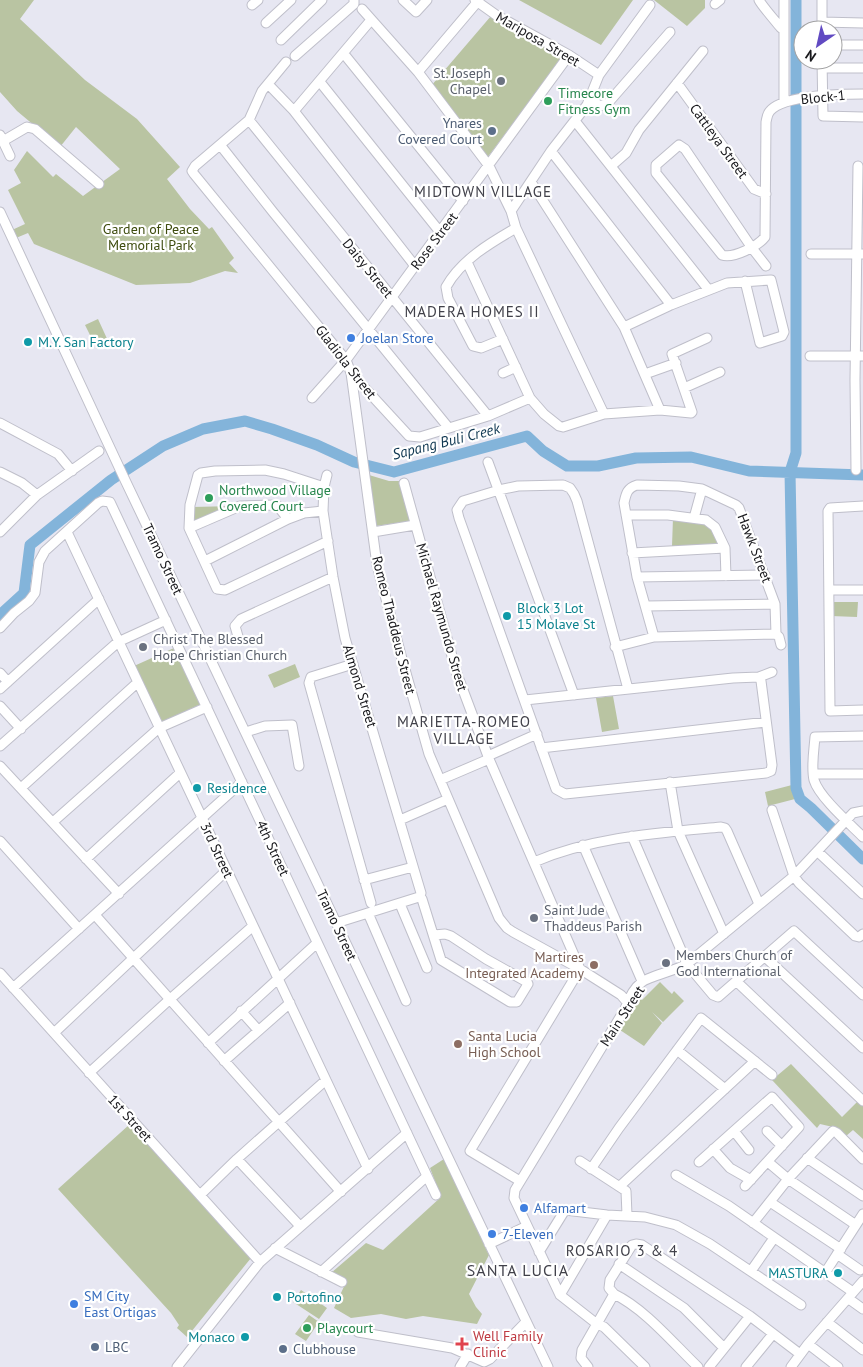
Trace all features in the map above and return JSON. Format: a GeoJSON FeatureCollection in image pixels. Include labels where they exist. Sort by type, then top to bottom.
{"type":"FeatureCollection","features":[{"type":"Feature","properties":{"kind":"street"},"geometry":{"type":"LineString","coordinates":[[266,24],[291,0]]}},
{"type":"Feature","properties":{"kind":"street"},"geometry":{"type":"LineString","coordinates":[[280,40],[322,0]]}},
{"type":"Feature","properties":{"kind":"street"},"geometry":{"type":"LineString","coordinates":[[295,56],[354,4],[354,0]]}},
{"type":"Feature","properties":{"kind":"street"},"geometry":{"type":"LineString","coordinates":[[403,0],[416,12],[427,0]]}},
{"type":"Feature","properties":{"kind":"street"},"geometry":{"type":"LineString","coordinates":[[759,0],[779,26],[781,28],[784,27]]}},
{"type":"Feature","properties":{"kind":"street"},"geometry":{"type":"LineString","coordinates":[[766,266],[752,248],[683,147],[679,145],[656,165],[656,174],[722,255],[728,256],[752,248],[766,237],[766,122],[771,109],[784,102],[784,0]]}},
{"type":"Feature","properties":{"kind":"street"},"geometry":{"type":"LineString","coordinates":[[822,0],[822,20]]}},
{"type":"Feature","properties":{"kind":"street"},"geometry":{"type":"LineString","coordinates":[[418,72],[477,1]]}},
{"type":"Feature","properties":{"kind":"street","name":"Mariposa Street"},"geometry":{"type":"LineString","coordinates":[[477,1],[496,15],[569,55],[599,75]]}},
{"type":"Feature","properties":{"kind":"street"},"geometry":{"type":"LineString","coordinates":[[511,211],[551,151],[590,99],[599,75],[650,5]]}},
{"type":"Feature","properties":{"kind":"street"},"geometry":{"type":"LineString","coordinates":[[362,9],[418,72],[489,166],[511,211],[516,228],[604,414]]}},
{"type":"Feature","properties":{"kind":"street"},"geometry":{"type":"LineString","coordinates":[[294,111],[371,20]]}},
{"type":"Feature","properties":{"kind":"street"},"geometry":{"type":"LineString","coordinates":[[843,24],[863,23]]}},
{"type":"Feature","properties":{"kind":"street"},"geometry":{"type":"LineString","coordinates":[[590,99],[600,106],[608,103],[670,32]]}},
{"type":"Feature","properties":{"kind":"street"},"geometry":{"type":"LineString","coordinates":[[843,45],[863,45]]}},
{"type":"Feature","properties":{"kind":"street"},"geometry":{"type":"LineString","coordinates":[[611,166],[626,153],[639,130],[703,51]]}},
{"type":"Feature","properties":{"kind":"street"},"geometry":{"type":"LineString","coordinates":[[344,54],[463,201]]}},
{"type":"Feature","properties":{"kind":"street","name":"Rose Street"},"geometry":{"type":"LineString","coordinates":[[312,398],[346,360],[569,55]]}},
{"type":"Feature","properties":{"kind":"street"},"geometry":{"type":"LineString","coordinates":[[286,62],[262,91],[249,120],[221,146],[367,330],[448,427]]}},
{"type":"Feature","properties":{"kind":"street"},"geometry":{"type":"LineString","coordinates":[[843,66],[863,68]]}},
{"type":"Feature","properties":{"kind":"street"},"geometry":{"type":"LineString","coordinates":[[822,70],[824,117],[863,117]]}},
{"type":"Feature","properties":{"kind":"street"},"geometry":{"type":"LineString","coordinates":[[320,82],[440,232]]}},
{"type":"Feature","properties":{"kind":"street","name":"Cattleya Street"},"geometry":{"type":"LineString","coordinates":[[677,83],[754,189],[766,194]]}},
{"type":"Feature","properties":{"kind":"street"},"geometry":{"type":"LineString","coordinates":[[268,84],[294,111],[416,266]]}},
{"type":"Feature","properties":{"kind":"street","name":"Block-1"},"geometry":{"type":"LineString","coordinates":[[784,102],[823,95],[863,94]]}},
{"type":"Feature","properties":{"kind":"street","name":"Daisy Street"},"geometry":{"type":"LineString","coordinates":[[249,120],[488,416]]}},
{"type":"Feature","properties":{"kind":"street"},"geometry":{"type":"LineString","coordinates":[[575,121],[708,289]]}},
{"type":"Feature","properties":{"kind":"street"},"geometry":{"type":"LineString","coordinates":[[10,156],[1,138],[27,127],[35,129],[99,184]]}},
{"type":"Feature","properties":{"kind":"street","name":"Gladiola Street"},"geometry":{"type":"LineString","coordinates":[[221,146],[195,166],[192,171],[346,360],[351,373],[409,436],[420,437],[488,416],[530,398]]}},
{"type":"Feature","properties":{"kind":"street"},"geometry":{"type":"LineString","coordinates":[[551,151],[671,305]]}},
{"type":"Feature","properties":{"kind":"street"},"geometry":{"type":"LineString","coordinates":[[856,470],[860,254],[858,166]]}},
{"type":"Feature","properties":{"kind":"street"},"geometry":{"type":"LineString","coordinates":[[531,182],[624,327],[660,410]]}},
{"type":"Feature","properties":{"kind":"street","name":"Tramo Street"},"geometry":{"type":"LineString","coordinates":[[0,212],[118,465],[548,1367]]}},
{"type":"Feature","properties":{"kind":"street"},"geometry":{"type":"LineString","coordinates":[[503,339],[482,348],[473,346],[448,298],[446,287],[467,262],[484,247],[516,228]]}},
{"type":"Feature","properties":{"kind":"street"},"geometry":{"type":"LineString","coordinates":[[811,254],[860,254]]}},
{"type":"Feature","properties":{"kind":"street"},"geometry":{"type":"LineString","coordinates":[[467,262],[530,398],[558,426],[563,427],[604,414],[660,410],[692,412],[672,353],[707,338]]}},
{"type":"Feature","properties":{"kind":"street"},"geometry":{"type":"LineString","coordinates":[[624,327],[708,289],[727,283],[771,280],[784,332],[782,336],[760,343],[745,282]]}},
{"type":"Feature","properties":{"kind":"street"},"geometry":{"type":"LineString","coordinates":[[810,356],[859,356]]}},
{"type":"Feature","properties":{"kind":"street"},"geometry":{"type":"LineString","coordinates":[[645,374],[676,363]]}},
{"type":"Feature","properties":{"kind":"street"},"geometry":{"type":"LineString","coordinates":[[503,373],[516,367]]}},
{"type":"Feature","properties":{"kind":"street"},"geometry":{"type":"LineString","coordinates":[[684,388],[720,372]]}},
{"type":"Feature","properties":{"kind":"street","name":"Romeo Thaddeus Street"},"geometry":{"type":"LineString","coordinates":[[351,373],[377,564],[402,659],[429,754],[502,923],[513,932],[580,969],[621,995],[627,1002]]}},
{"type":"Feature","properties":{"kind":"street"},"geometry":{"type":"LineString","coordinates":[[0,423],[58,454],[72,470]]}},
{"type":"Feature","properties":{"kind":"street"},"geometry":{"type":"LineString","coordinates":[[0,532],[37,495],[98,450]]}},
{"type":"Feature","properties":{"kind":"street"},"geometry":{"type":"LineString","coordinates":[[488,462],[574,695]]}},
{"type":"Feature","properties":{"kind":"street"},"geometry":{"type":"LineString","coordinates":[[324,487],[265,470],[200,473],[193,490],[188,516],[189,528],[218,588],[225,590],[328,541]]}},
{"type":"Feature","properties":{"kind":"street"},"geometry":{"type":"LineString","coordinates":[[0,472],[37,495]]}},
{"type":"Feature","properties":{"kind":"street","name":"Almond Street"},"geometry":{"type":"LineString","coordinates":[[326,475],[322,511],[345,638],[441,960],[510,1002],[517,1002],[528,983],[451,936],[445,934],[434,935]]}},
{"type":"Feature","properties":{"kind":"street","name":"Michael Raymundo Street"},"geometry":{"type":"LineString","coordinates":[[404,483],[454,665],[488,757],[580,969]]}},
{"type":"Feature","properties":{"kind":"street"},"geometry":{"type":"LineString","coordinates":[[628,688],[577,501],[570,488],[563,485],[518,486],[463,502],[457,510],[556,789],[565,794],[766,773],[770,771],[772,765],[762,681],[759,677]]}},
{"type":"Feature","properties":{"kind":"street","name":"Hawk Street"},"geometry":{"type":"LineString","coordinates":[[654,637],[637,577],[624,503],[627,491],[637,485],[680,486],[702,490],[739,508],[775,604],[776,634],[781,645]]}},
{"type":"Feature","properties":{"kind":"street"},"geometry":{"type":"LineString","coordinates":[[694,518],[702,490]]}},
{"type":"Feature","properties":{"kind":"street","name":"4th Street"},"geometry":{"type":"LineString","coordinates":[[67,532],[98,503],[102,501],[110,502],[436,1194]]}},
{"type":"Feature","properties":{"kind":"street"},"geometry":{"type":"LineString","coordinates":[[189,528],[240,506],[277,505],[288,519]]}},
{"type":"Feature","properties":{"kind":"street"},"geometry":{"type":"LineString","coordinates":[[863,506],[830,508],[828,511],[830,711],[863,710]]}},
{"type":"Feature","properties":{"kind":"street"},"geometry":{"type":"LineString","coordinates":[[205,561],[288,519],[304,513],[322,511]]}},
{"type":"Feature","properties":{"kind":"street"},"geometry":{"type":"LineString","coordinates":[[626,515],[648,514],[706,520],[715,527],[725,548],[726,576]]}},
{"type":"Feature","properties":{"kind":"street"},"geometry":{"type":"LineString","coordinates":[[372,532],[415,525]]}},
{"type":"Feature","properties":{"kind":"street"},"geometry":{"type":"LineString","coordinates":[[0,628],[36,593],[39,562],[45,551],[67,532]]}},
{"type":"Feature","properties":{"kind":"street","name":"3rd Street"},"geometry":{"type":"LineString","coordinates":[[67,532],[368,1169]]}},
{"type":"Feature","properties":{"kind":"street"},"geometry":{"type":"LineString","coordinates":[[632,552],[725,548]]}},
{"type":"Feature","properties":{"kind":"street"},"geometry":{"type":"LineString","coordinates":[[637,577],[765,574]]}},
{"type":"Feature","properties":{"kind":"street"},"geometry":{"type":"LineString","coordinates":[[239,640],[235,626],[241,619],[333,577]]}},
{"type":"Feature","properties":{"kind":"street"},"geometry":{"type":"LineString","coordinates":[[829,590],[863,590]]}},
{"type":"Feature","properties":{"kind":"street"},"geometry":{"type":"LineString","coordinates":[[0,689],[99,599]]}},
{"type":"Feature","properties":{"kind":"street"},"geometry":{"type":"LineString","coordinates":[[646,606],[775,604]]}},
{"type":"Feature","properties":{"kind":"street"},"geometry":{"type":"LineString","coordinates":[[0,746],[118,642],[166,620]]}},
{"type":"Feature","properties":{"kind":"street"},"geometry":{"type":"LineString","coordinates":[[616,648],[654,637],[776,634]]}},
{"type":"Feature","properties":{"kind":"street"},"geometry":{"type":"LineString","coordinates":[[353,664],[311,677],[309,682],[371,903]]}},
{"type":"Feature","properties":{"kind":"street"},"geometry":{"type":"LineString","coordinates":[[525,700],[628,688],[759,677],[772,672]]}},
{"type":"Feature","properties":{"kind":"street"},"geometry":{"type":"LineString","coordinates":[[0,673],[8,682]]}},
{"type":"Feature","properties":{"kind":"street"},"geometry":{"type":"LineString","coordinates":[[21,788],[137,683]]}},
{"type":"Feature","properties":{"kind":"street"},"geometry":{"type":"LineString","coordinates":[[0,706],[21,729]]}},
{"type":"Feature","properties":{"kind":"street"},"geometry":{"type":"LineString","coordinates":[[53,822],[159,728],[207,707]]}},
{"type":"Feature","properties":{"kind":"street"},"geometry":{"type":"LineString","coordinates":[[541,748],[766,722]]}},
{"type":"Feature","properties":{"kind":"street"},"geometry":{"type":"LineString","coordinates":[[246,732],[264,726],[292,725],[299,766]]}},
{"type":"Feature","properties":{"kind":"street"},"geometry":{"type":"LineString","coordinates":[[440,780],[537,734]]}},
{"type":"Feature","properties":{"kind":"street"},"geometry":{"type":"LineString","coordinates":[[863,736],[815,737],[814,774],[814,781],[827,800],[863,837]]}},
{"type":"Feature","properties":{"kind":"street"},"geometry":{"type":"LineString","coordinates":[[1,771],[21,788],[119,894]]}},
{"type":"Feature","properties":{"kind":"street"},"geometry":{"type":"LineString","coordinates":[[86,858],[180,773]]}},
{"type":"Feature","properties":{"kind":"street"},"geometry":{"type":"LineString","coordinates":[[814,774],[863,774]]}},
{"type":"Feature","properties":{"kind":"street"},"geometry":{"type":"LineString","coordinates":[[13,988],[242,782]]}},
{"type":"Feature","properties":{"kind":"street"},"geometry":{"type":"LineString","coordinates":[[670,782],[678,831],[724,934]]}},
{"type":"Feature","properties":{"kind":"street"},"geometry":{"type":"LineString","coordinates":[[400,820],[448,799]]}},
{"type":"Feature","properties":{"kind":"street"},"geometry":{"type":"LineString","coordinates":[[772,810],[794,876],[799,883],[855,936],[859,937],[863,934]]}},
{"type":"Feature","properties":{"kind":"street"},"geometry":{"type":"LineString","coordinates":[[846,820],[853,813],[863,811]]}},
{"type":"Feature","properties":{"kind":"street","name":"Main Street"},"geometry":{"type":"LineString","coordinates":[[560,1295],[514,1198],[515,1190],[625,1009],[627,1002],[642,982],[687,964],[794,876],[846,820]]}},
{"type":"Feature","properties":{"kind":"street"},"geometry":{"type":"LineString","coordinates":[[534,862],[560,851],[632,836],[725,828],[759,904]]}},
{"type":"Feature","properties":{"kind":"street"},"geometry":{"type":"LineString","coordinates":[[632,836],[687,964],[713,995],[718,997],[794,931],[863,994]]}},
{"type":"Feature","properties":{"kind":"street"},"geometry":{"type":"LineString","coordinates":[[0,840],[79,929]]}},
{"type":"Feature","properties":{"kind":"street"},"geometry":{"type":"LineString","coordinates":[[583,845],[642,982]]}},
{"type":"Feature","properties":{"kind":"street"},"geometry":{"type":"LineString","coordinates":[[818,852],[863,894]]}},
{"type":"Feature","properties":{"kind":"street"},"geometry":{"type":"LineString","coordinates":[[364,880],[414,867]]}},
{"type":"Feature","properties":{"kind":"street"},"geometry":{"type":"LineString","coordinates":[[54,1033],[226,870]]}},
{"type":"Feature","properties":{"kind":"street"},"geometry":{"type":"LineString","coordinates":[[336,923],[422,897]]}},
{"type":"Feature","properties":{"kind":"street"},"geometry":{"type":"LineString","coordinates":[[400,904],[427,968]]}},
{"type":"Feature","properties":{"kind":"street"},"geometry":{"type":"LineString","coordinates":[[368,914],[406,1001]]}},
{"type":"Feature","properties":{"kind":"street"},"geometry":{"type":"LineString","coordinates":[[95,915],[341,1192]]}},
{"type":"Feature","properties":{"kind":"street"},"geometry":{"type":"LineString","coordinates":[[89,1073],[253,926]]}},
{"type":"Feature","properties":{"kind":"street"},"geometry":{"type":"LineString","coordinates":[[208,1043],[317,943]]}},
{"type":"Feature","properties":{"kind":"street"},"geometry":{"type":"LineString","coordinates":[[764,956],[863,1048]]}},
{"type":"Feature","properties":{"kind":"street"},"geometry":{"type":"LineString","coordinates":[[520,1181],[470,1151],[580,969]]}},
{"type":"Feature","properties":{"kind":"street","name":"1st Street"},"geometry":{"type":"LineString","coordinates":[[0,973],[260,1262]]}},
{"type":"Feature","properties":{"kind":"street"},"geometry":{"type":"LineString","coordinates":[[736,981],[863,1101]]}},
{"type":"Feature","properties":{"kind":"street"},"geometry":{"type":"LineString","coordinates":[[224,1061],[290,1003]]}},
{"type":"Feature","properties":{"kind":"street"},"geometry":{"type":"LineString","coordinates":[[241,1011],[258,1030]]}},
{"type":"Feature","properties":{"kind":"street"},"geometry":{"type":"LineString","coordinates":[[591,1169],[619,1128],[701,1018],[772,1075]]}},
{"type":"Feature","properties":{"kind":"street"},"geometry":{"type":"LineString","coordinates":[[677,1050],[725,1089]]}},
{"type":"Feature","properties":{"kind":"street"},"geometry":{"type":"LineString","coordinates":[[620,1186],[756,1061]]}},
{"type":"Feature","properties":{"kind":"street"},"geometry":{"type":"LineString","coordinates":[[200,1195],[237,1159],[326,1080]]}},
{"type":"Feature","properties":{"kind":"street"},"geometry":{"type":"LineString","coordinates":[[698,1162],[772,1097],[799,1128],[748,1183],[730,1168],[713,1149]]}},
{"type":"Feature","properties":{"kind":"street"},"geometry":{"type":"LineString","coordinates":[[734,1131],[749,1150]]}},
{"type":"Feature","properties":{"kind":"street"},"geometry":{"type":"LineString","coordinates":[[767,1131],[782,1146]]}},
{"type":"Feature","properties":{"kind":"street"},"geometry":{"type":"LineString","coordinates":[[753,1224],[788,1179],[834,1131],[863,1159]]}},
{"type":"Feature","properties":{"kind":"street"},"geometry":{"type":"LineString","coordinates":[[177,1367],[260,1262],[407,1133]]}},
{"type":"Feature","properties":{"kind":"street"},"geometry":{"type":"LineString","coordinates":[[807,1158],[863,1196]]}},
{"type":"Feature","properties":{"kind":"street"},"geometry":{"type":"LineString","coordinates":[[237,1159],[300,1226]]}},
{"type":"Feature","properties":{"kind":"street"},"geometry":{"type":"LineString","coordinates":[[580,1161],[626,1191],[627,1215]]}},
{"type":"Feature","properties":{"kind":"street"},"geometry":{"type":"LineString","coordinates":[[768,1162],[788,1179],[856,1225]]}},
{"type":"Feature","properties":{"kind":"street"},"geometry":{"type":"LineString","coordinates":[[676,1175],[729,1206],[825,1273],[863,1309]]}},
{"type":"Feature","properties":{"kind":"street"},"geometry":{"type":"LineString","coordinates":[[321,1272],[427,1176]]}},
{"type":"Feature","properties":{"kind":"street"},"geometry":{"type":"LineString","coordinates":[[770,1202],[839,1252],[860,1270]]}},
{"type":"Feature","properties":{"kind":"street"},"geometry":{"type":"LineString","coordinates":[[539,1252],[565,1210],[645,1217],[676,1225],[710,1244],[801,1305]]}},
{"type":"Feature","properties":{"kind":"street"},"geometry":{"type":"LineString","coordinates":[[825,1273],[863,1214]]}},
{"type":"Feature","properties":{"kind":"street"},"geometry":{"type":"LineString","coordinates":[[607,1215],[560,1295],[604,1328],[645,1367]]}},
{"type":"Feature","properties":{"kind":"street"},"geometry":{"type":"LineString","coordinates":[[489,1244],[527,1226]]}},
{"type":"Feature","properties":{"kind":"street"},"geometry":{"type":"LineString","coordinates":[[751,1271],[774,1238]]}},
{"type":"Feature","properties":{"kind":"street"},"geometry":{"type":"LineString","coordinates":[[698,1367],[649,1320],[622,1298],[614,1294],[609,1288],[610,1280],[632,1245],[642,1245],[750,1316],[800,1354]]}},
{"type":"Feature","properties":{"kind":"street"},"geometry":{"type":"LineString","coordinates":[[275,1248],[342,1282]]}},
{"type":"Feature","properties":{"kind":"street"},"geometry":{"type":"LineString","coordinates":[[619,1264],[684,1308],[724,1348]]}},
{"type":"Feature","properties":{"kind":"street"},"geometry":{"type":"LineString","coordinates":[[791,1367],[849,1295],[863,1281]]}},
{"type":"Feature","properties":{"kind":"street"},"geometry":{"type":"LineString","coordinates":[[588,1367],[581,1358],[582,1350],[614,1294]]}},
{"type":"Feature","properties":{"kind":"street"},"geometry":{"type":"LineString","coordinates":[[709,1367],[750,1316]]}},
{"type":"Feature","properties":{"kind":"street"},"geometry":{"type":"LineString","coordinates":[[358,1332],[452,1348],[484,1362],[490,1359],[526,1322]]}},
{"type":"Feature","properties":{"kind":"street"},"geometry":{"type":"LineString","coordinates":[[827,1322],[863,1350]]}},
{"type":"Feature","properties":{"kind":"street"},"geometry":{"type":"LineString","coordinates":[[746,1367],[773,1334]]}},
{"type":"Feature","properties":{"kind":"street"},"geometry":{"type":"LineString","coordinates":[[808,1344],[838,1367]]}},
{"type":"Feature","properties":{"kind":"street"},"geometry":{"type":"LineString","coordinates":[[460,1367],[468,1354]]}},
{"type":"Feature","properties":{"kind":"green space","name":"Garden of Peace Memorial Park"},"geometry":{"type":"Polygon","coordinates":[[[0,0],[34,0],[20,19],[85,80],[137,119],[180,167],[167,179],[190,209],[209,229],[212,227],[234,258],[229,263],[238,273],[225,271],[190,283],[136,285],[34,244],[28,233],[16,238],[12,230],[25,224],[8,190],[21,183],[14,170],[27,151],[53,177],[56,174],[83,196],[120,169],[76,127],[60,147],[17,111],[0,92],[0,0]]]}},
{"type":"Feature","properties":{"kind":"green space"},"geometry":{"type":"Polygon","coordinates":[[[519,0],[633,0],[601,45],[519,0]]]}},
{"type":"Feature","properties":{"kind":"green space"},"geometry":{"type":"Polygon","coordinates":[[[654,0],[705,0],[705,8],[687,26],[654,0]]]}},
{"type":"Feature","properties":{"kind":"green space"},"geometry":{"type":"Polygon","coordinates":[[[491,16],[562,58],[487,158],[431,86],[491,16]]]}},
{"type":"Feature","properties":{"kind":"green space"},"geometry":{"type":"Polygon","coordinates":[[[98,319],[109,343],[97,349],[85,325],[98,319]]]}},
{"type":"Feature","properties":{"kind":"green space"},"geometry":{"type":"Polygon","coordinates":[[[369,475],[389,481],[402,481],[410,521],[376,526],[369,475]]]}},
{"type":"Feature","properties":{"kind":"green space"},"geometry":{"type":"Polygon","coordinates":[[[235,506],[190,525],[192,507],[235,506]]]}},
{"type":"Feature","properties":{"kind":"green space"},"geometry":{"type":"Polygon","coordinates":[[[673,518],[703,522],[712,530],[721,546],[672,546],[673,518]]]}},
{"type":"Feature","properties":{"kind":"green space"},"geometry":{"type":"Polygon","coordinates":[[[831,602],[858,602],[857,617],[831,616],[831,602]]]}},
{"type":"Feature","properties":{"kind":"green space"},"geometry":{"type":"Polygon","coordinates":[[[174,648],[201,704],[160,723],[134,666],[174,648]]]}},
{"type":"Feature","properties":{"kind":"green space"},"geometry":{"type":"Polygon","coordinates":[[[295,664],[300,677],[274,688],[268,675],[295,664]]]}},
{"type":"Feature","properties":{"kind":"green space"},"geometry":{"type":"Polygon","coordinates":[[[613,696],[619,729],[602,732],[596,698],[613,696]]]}},
{"type":"Feature","properties":{"kind":"green space"},"geometry":{"type":"Polygon","coordinates":[[[792,785],[795,799],[768,806],[765,792],[792,785]]]}},
{"type":"Feature","properties":{"kind":"green space"},"geometry":{"type":"Polygon","coordinates":[[[660,982],[672,994],[674,991],[684,1001],[663,1022],[652,1012],[662,1023],[644,1046],[617,1028],[638,997],[642,1000],[660,982]]]}},
{"type":"Feature","properties":{"kind":"green space"},"geometry":{"type":"Polygon","coordinates":[[[791,1064],[842,1117],[857,1102],[863,1106],[863,1139],[853,1130],[846,1136],[833,1127],[820,1124],[817,1128],[772,1080],[791,1064]]]}},
{"type":"Feature","properties":{"kind":"green space"},"geometry":{"type":"Polygon","coordinates":[[[130,1124],[251,1258],[187,1337],[177,1328],[179,1325],[171,1313],[58,1189],[130,1124]]]}},
{"type":"Feature","properties":{"kind":"green space"},"geometry":{"type":"Polygon","coordinates":[[[444,1159],[489,1255],[469,1294],[482,1314],[477,1324],[423,1316],[406,1319],[381,1314],[351,1318],[334,1308],[347,1280],[331,1273],[366,1243],[383,1250],[441,1197],[430,1168],[444,1159]]]}},
{"type":"Feature","properties":{"kind":"green space"},"geometry":{"type":"Polygon","coordinates":[[[301,1290],[327,1308],[319,1319],[293,1302],[301,1290]]]}},
{"type":"Feature","properties":{"kind":"green space","name":"Playcourt"},"geometry":{"type":"Polygon","coordinates":[[[309,1315],[319,1322],[306,1341],[295,1334],[309,1315]]]}},
{"type":"Feature","properties":{"kind":"waterway"},"geometry":{"type":"LineString","coordinates":[[796,0],[796,453],[790,472],[796,788],[800,799],[863,859]]}},
{"type":"Feature","properties":{"kind":"waterway","name":"Sapang Buli Creek"},"geometry":{"type":"LineString","coordinates":[[0,615],[24,593],[30,545],[111,480],[163,446],[203,429],[245,421],[317,445],[354,462],[394,472],[527,436],[543,451],[567,466],[598,466],[636,458],[691,457],[749,471],[863,475]]}},
{"type":"Feature","properties":{"kind":"place","name":"St. Joseph Chapel"},"geometry":{"type":"Point","coordinates":[501,81]}},
{"type":"Feature","properties":{"kind":"place","name":"Timecore Fitness Gym"},"geometry":{"type":"Point","coordinates":[548,101]}},
{"type":"Feature","properties":{"kind":"place","name":"Ynares Covered Court"},"geometry":{"type":"Point","coordinates":[492,131]}},
{"type":"Feature","properties":{"kind":"place","name":"Joelan Store"},"geometry":{"type":"Point","coordinates":[351,338]}},
{"type":"Feature","properties":{"kind":"place","name":"M.Y. San Factory"},"geometry":{"type":"Point","coordinates":[28,342]}},
{"type":"Feature","properties":{"kind":"place","name":"Northwood Village Covered Court"},"geometry":{"type":"Point","coordinates":[209,498]}},
{"type":"Feature","properties":{"kind":"place","name":"Block 3 Lot 15 Molave St"},"geometry":{"type":"Point","coordinates":[507,616]}},
{"type":"Feature","properties":{"kind":"place","name":"Christ The Blessed Hope Christian Church"},"geometry":{"type":"Point","coordinates":[143,647]}},
{"type":"Feature","properties":{"kind":"place","name":"Residence"},"geometry":{"type":"Point","coordinates":[197,788]}},
{"type":"Feature","properties":{"kind":"place","name":"Saint Jude Thaddeus Parish"},"geometry":{"type":"Point","coordinates":[534,918]}},
{"type":"Feature","properties":{"kind":"place","name":"Members Church of God International"},"geometry":{"type":"Point","coordinates":[666,963]}},
{"type":"Feature","properties":{"kind":"place","name":"Martires Integrated Academy"},"geometry":{"type":"Point","coordinates":[594,965]}},
{"type":"Feature","properties":{"kind":"place","name":"Santa Lucia High School"},"geometry":{"type":"Point","coordinates":[458,1044]}},
{"type":"Feature","properties":{"kind":"place","name":"Alfamart"},"geometry":{"type":"Point","coordinates":[524,1208]}},
{"type":"Feature","properties":{"kind":"place","name":"7-Eleven"},"geometry":{"type":"Point","coordinates":[492,1234]}},
{"type":"Feature","properties":{"kind":"place","name":"MASTURA"},"geometry":{"type":"Point","coordinates":[838,1273]}},
{"type":"Feature","properties":{"kind":"place","name":"Portofino"},"geometry":{"type":"Point","coordinates":[277,1297]}},
{"type":"Feature","properties":{"kind":"place","name":"SM City East Ortigas"},"geometry":{"type":"Point","coordinates":[74,1304]}},
{"type":"Feature","properties":{"kind":"place","name":"Playcourt"},"geometry":{"type":"Point","coordinates":[307,1328]}},
{"type":"Feature","properties":{"kind":"place","name":"Monaco"},"geometry":{"type":"Point","coordinates":[245,1337]}},
{"type":"Feature","properties":{"kind":"place","name":"Well Family Clinic"},"geometry":{"type":"Point","coordinates":[462,1344]}},
{"type":"Feature","properties":{"kind":"place","name":"LBC"},"geometry":{"type":"Point","coordinates":[95,1347]}},
{"type":"Feature","properties":{"kind":"place","name":"Clubhouse"},"geometry":{"type":"Point","coordinates":[283,1349]}},
{"type":"Feature","properties":{"kind":"district","name":"MIDTOWN VILLAGE"},"geometry":{"type":"Point","coordinates":[483,191]}},
{"type":"Feature","properties":{"kind":"district","name":"MADERA HOMES II"},"geometry":{"type":"Point","coordinates":[472,311]}},
{"type":"Feature","properties":{"kind":"district","name":"MARIETTA-ROMEO VILLAGE"},"geometry":{"type":"Point","coordinates":[464,730]}},
{"type":"Feature","properties":{"kind":"district","name":"ROSARIO 3 & 4"},"geometry":{"type":"Point","coordinates":[622,1250]}},
{"type":"Feature","properties":{"kind":"district","name":"SANTA LUCIA"},"geometry":{"type":"Point","coordinates":[518,1270]}}]}
